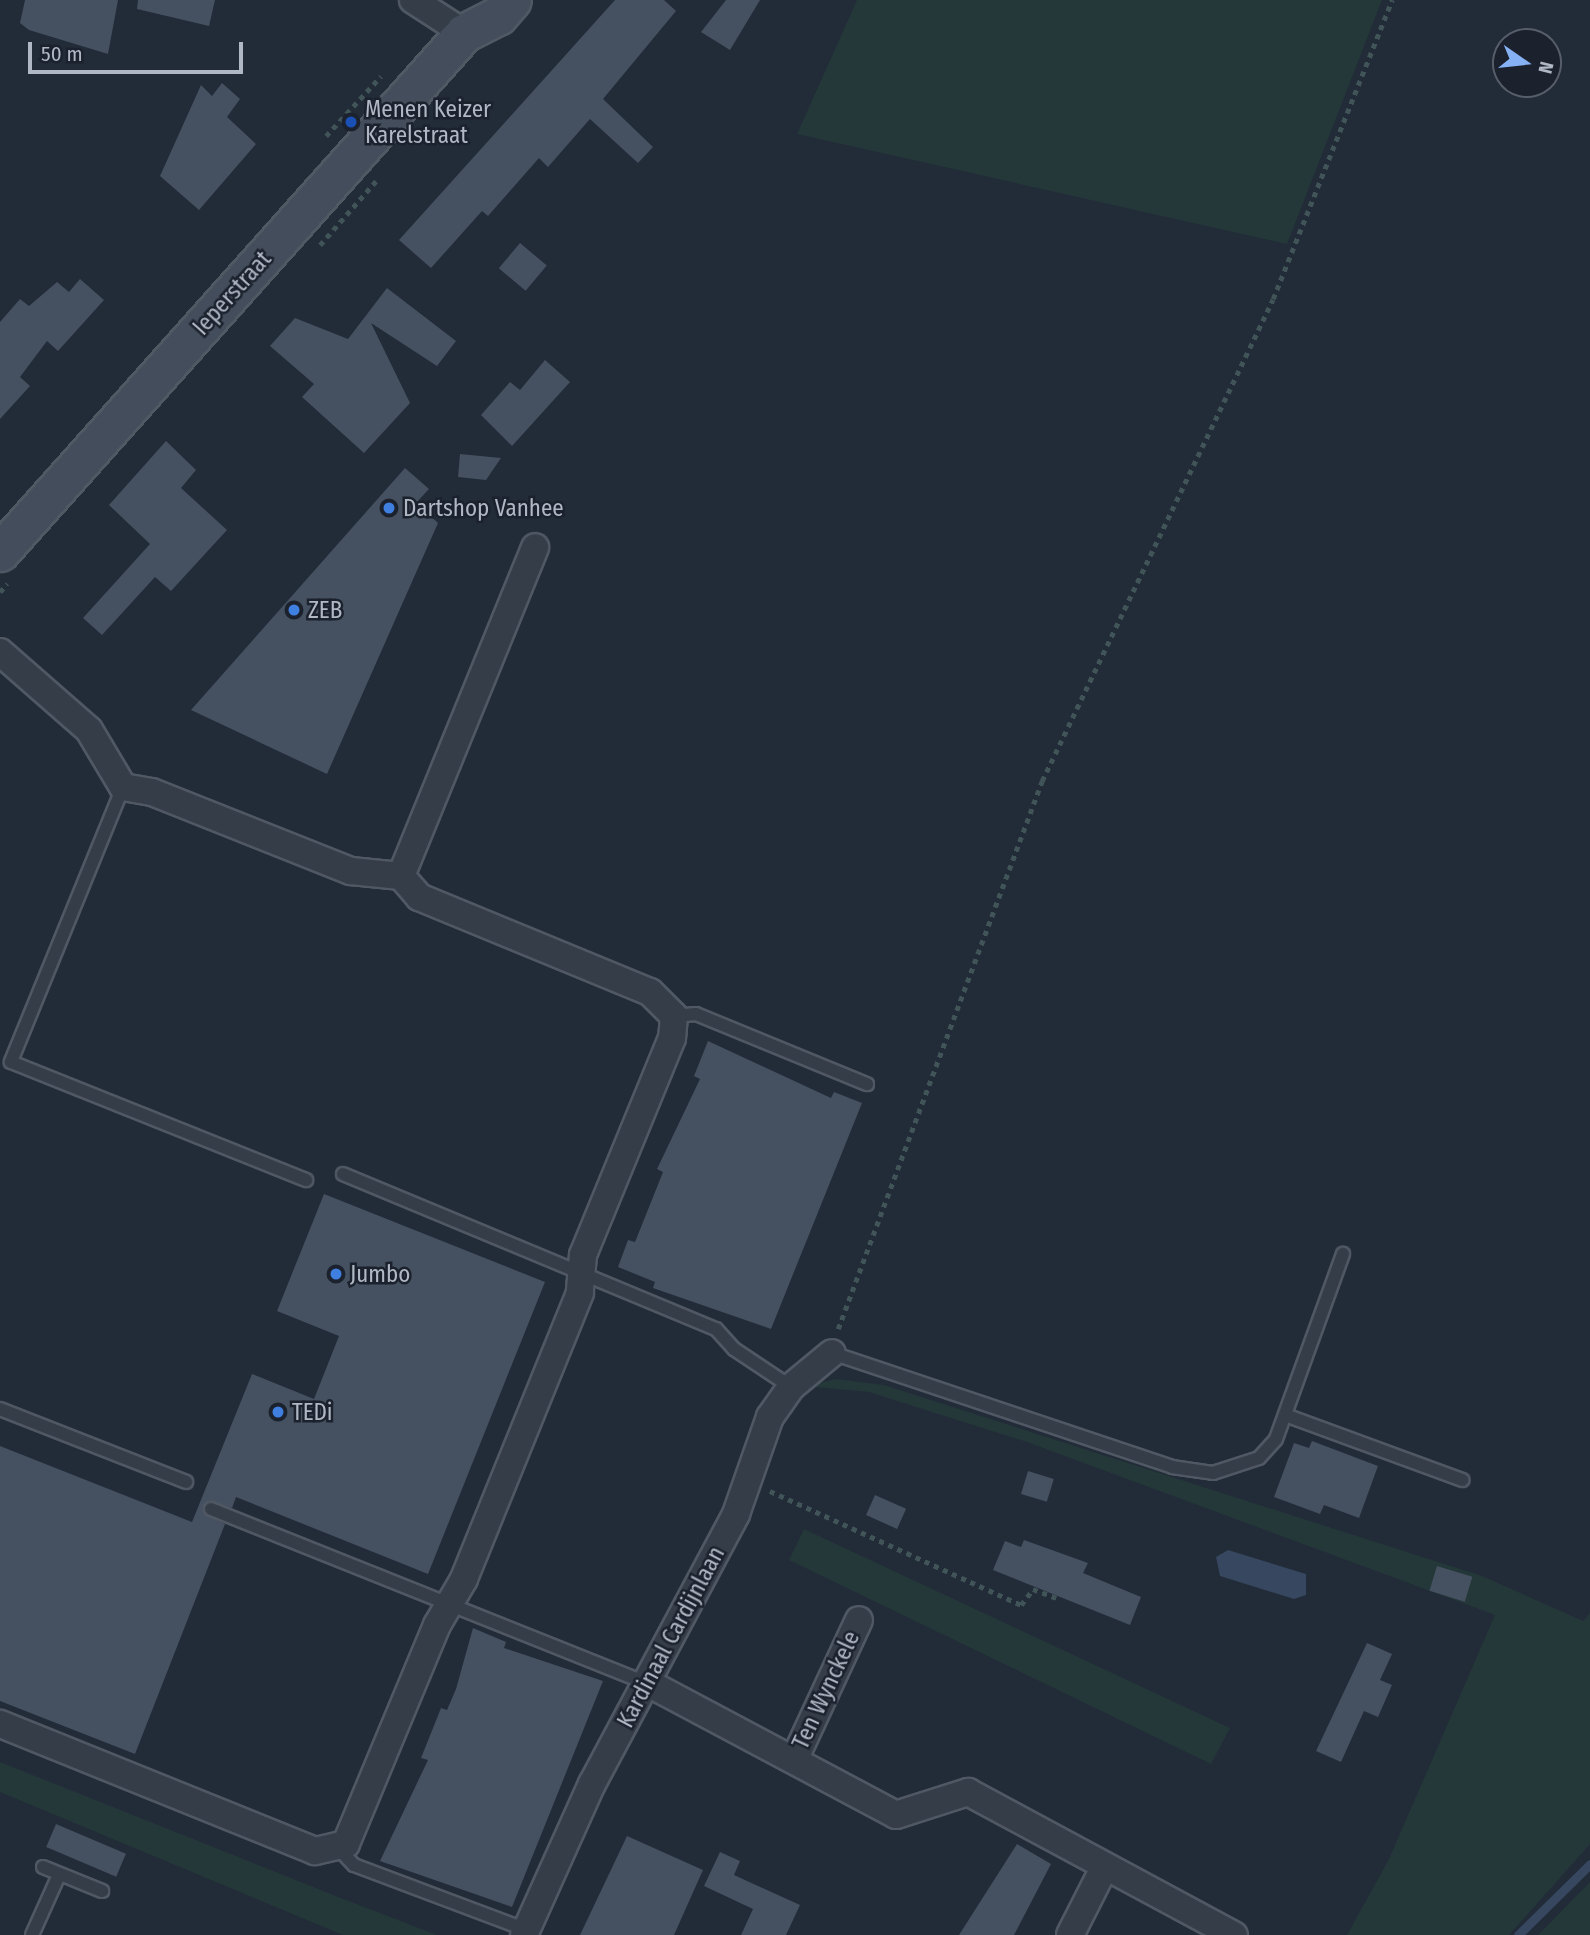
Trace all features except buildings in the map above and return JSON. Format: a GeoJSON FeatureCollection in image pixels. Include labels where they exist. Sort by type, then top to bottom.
{"type":"FeatureCollection","features":[{"type":"Feature","properties":{"kind":"street"},"geometry":{"type":"LineString","coordinates":[[412,0],[470,17]]}},
{"type":"Feature","properties":{"kind":"street","name":"Ieperstraat"},"geometry":{"type":"LineString","coordinates":[[0,552],[470,17],[498,16],[512,0]]}},
{"type":"Feature","properties":{"kind":"street"},"geometry":{"type":"LineString","coordinates":[[401,876],[535,547]]}},
{"type":"Feature","properties":{"kind":"street"},"geometry":{"type":"LineString","coordinates":[[0,652],[89,730],[124,787],[152,792],[351,871],[401,876],[419,897],[650,992],[674,1016],[672,1038],[583,1269],[580,1293],[354,1834],[338,1849],[315,1851],[0,1724]]}},
{"type":"Feature","properties":{"kind":"street","name":"Kardinaal Cardijnlaan"},"geometry":{"type":"LineString","coordinates":[[526,1932],[592,1784],[648,1684],[748,1480],[770,1418],[791,1387],[832,1353]]}},
{"type":"Feature","properties":{"kind":"street","name":"Ten Wynckele"},"geometry":{"type":"LineString","coordinates":[[794,1760],[859,1620]]}},
{"type":"Feature","properties":{"kind":"street","name":"Ten Wynckele"},"geometry":{"type":"LineString","coordinates":[[648,1684],[896,1815],[968,1792],[1104,1868],[1234,1935]]}},
{"type":"Feature","properties":{"kind":"street"},"geometry":{"type":"LineString","coordinates":[[1070,1935],[1104,1868]]}},
{"type":"Feature","properties":{"kind":"lane"},"geometry":{"type":"LineString","coordinates":[[124,787],[11,1062],[306,1180]]}},
{"type":"Feature","properties":{"kind":"lane"},"geometry":{"type":"LineString","coordinates":[[674,1016],[696,1014],[867,1084]]}},
{"type":"Feature","properties":{"kind":"lane"},"geometry":{"type":"LineString","coordinates":[[343,1174],[583,1269],[716,1329],[734,1349],[791,1387]]}},
{"type":"Feature","properties":{"kind":"lane"},"geometry":{"type":"LineString","coordinates":[[832,1353],[1191,1472],[1213,1473],[1259,1458],[1285,1415],[1343,1254]]}},
{"type":"Feature","properties":{"kind":"lane"},"geometry":{"type":"LineString","coordinates":[[0,1409],[186,1482]]}},
{"type":"Feature","properties":{"kind":"lane"},"geometry":{"type":"LineString","coordinates":[[1285,1415],[1463,1480]]}},
{"type":"Feature","properties":{"kind":"lane"},"geometry":{"type":"LineString","coordinates":[[211,1509],[648,1684]]}},
{"type":"Feature","properties":{"kind":"lane"},"geometry":{"type":"LineString","coordinates":[[338,1849],[354,1864],[526,1932]]}},
{"type":"Feature","properties":{"kind":"lane"},"geometry":{"type":"LineString","coordinates":[[43,1867],[102,1891]]}},
{"type":"Feature","properties":{"kind":"lane"},"geometry":{"type":"LineString","coordinates":[[32,1935],[59,1875]]}},
{"type":"Feature","properties":{"kind":"path"},"geometry":{"type":"LineString","coordinates":[[832,1353],[846,1295],[1042,781],[1273,299],[1392,0]]}},
{"type":"Feature","properties":{"kind":"path"},"geometry":{"type":"LineString","coordinates":[[748,1480],[997,1596],[1021,1605],[1033,1589],[1056,1598]]}},
{"type":"Feature","properties":{"kind":"shaded area"},"geometry":{"type":"Polygon","coordinates":[[[857,0],[1382,0],[1287,244],[797,134],[857,0]]]}},
{"type":"Feature","properties":{"kind":"shaded area"},"geometry":{"type":"Polygon","coordinates":[[[836,1379],[884,1385],[1482,1576],[1583,1621],[1590,1613],[1590,1844],[1509,1935],[1347,1935],[1389,1859],[1495,1615],[1027,1442],[869,1392],[804,1386],[836,1379]]]}},
{"type":"Feature","properties":{"kind":"shaded area"},"geometry":{"type":"Polygon","coordinates":[[[804,1529],[1230,1728],[1211,1764],[789,1560],[804,1529]]]}},
{"type":"Feature","properties":{"kind":"shaded area"},"geometry":{"type":"Polygon","coordinates":[[[0,1762],[437,1935],[343,1935],[0,1792],[0,1762]]]}},
{"type":"Feature","properties":{"kind":"shaded area"},"geometry":{"type":"Polygon","coordinates":[[[1590,1882],[1590,1935],[1538,1935],[1590,1882]]]}},
{"type":"Feature","properties":{"kind":"water"},"geometry":{"type":"Polygon","coordinates":[[[1228,1550],[1306,1574],[1306,1595],[1294,1599],[1220,1576],[1216,1557],[1228,1550]]]}},
{"type":"Feature","properties":{"kind":"waterway"},"geometry":{"type":"LineString","coordinates":[[1518,1935],[1590,1864]]}},
{"type":"Feature","properties":{"kind":"place","name":"Menen Keizer Karelstraat"},"geometry":{"type":"Point","coordinates":[351,122]}},
{"type":"Feature","properties":{"kind":"place","name":"Dartshop Vanhee"},"geometry":{"type":"Point","coordinates":[389,508]}},
{"type":"Feature","properties":{"kind":"place","name":"ZEB"},"geometry":{"type":"Point","coordinates":[294,610]}},
{"type":"Feature","properties":{"kind":"place","name":"Jumbo"},"geometry":{"type":"Point","coordinates":[336,1274]}},
{"type":"Feature","properties":{"kind":"place","name":"TEDi"},"geometry":{"type":"Point","coordinates":[278,1412]}}]}
